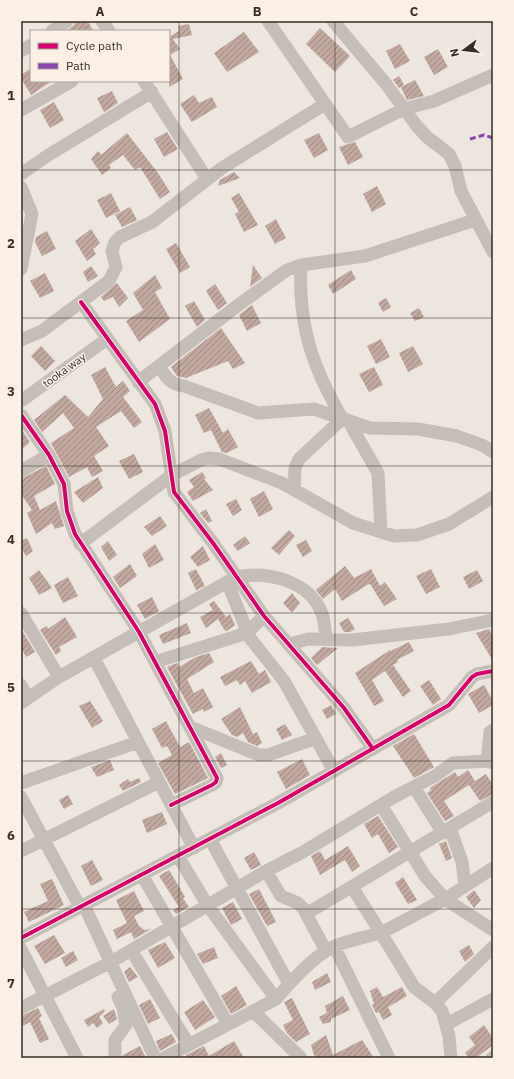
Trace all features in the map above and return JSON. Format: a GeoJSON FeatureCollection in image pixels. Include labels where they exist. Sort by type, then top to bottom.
{"type":"FeatureCollection","features":[{"type":"Feature","properties":{"kind":"street"},"geometry":{"type":"LineString","coordinates":[[54,30],[67,21]]}},
{"type":"Feature","properties":{"kind":"street"},"geometry":{"type":"LineString","coordinates":[[102,21],[108,30]]}},
{"type":"Feature","properties":{"kind":"street"},"geometry":{"type":"LineString","coordinates":[[268,21],[348,137],[404,109],[434,101],[493,75]]}},
{"type":"Feature","properties":{"kind":"street"},"geometry":{"type":"LineString","coordinates":[[332,21],[386,84],[427,137],[449,154],[455,166],[461,191],[493,252]]}},
{"type":"Feature","properties":{"kind":"street"},"geometry":{"type":"LineString","coordinates":[[21,50],[30,46]]}},
{"type":"Feature","properties":{"kind":"street"},"geometry":{"type":"LineString","coordinates":[[21,110],[70,82]]}},
{"type":"Feature","properties":{"kind":"street"},"geometry":{"type":"LineString","coordinates":[[21,174],[148,86],[207,179]]}},
{"type":"Feature","properties":{"kind":"street"},"geometry":{"type":"LineString","coordinates":[[21,340],[42,331],[110,280],[116,267],[112,251],[115,242],[120,237],[152,222],[207,179],[325,104]]}},
{"type":"Feature","properties":{"kind":"street"},"geometry":{"type":"LineString","coordinates":[[21,187],[32,214],[21,269]]}},
{"type":"Feature","properties":{"kind":"street"},"geometry":{"type":"LineString","coordinates":[[138,382],[237,306],[287,270],[301,265],[365,256],[475,220]]}},
{"type":"Feature","properties":{"kind":"street"},"geometry":{"type":"LineString","coordinates":[[301,265],[301,304],[308,337],[320,377],[378,473],[381,531]]}},
{"type":"Feature","properties":{"kind":"street"},"geometry":{"type":"LineString","coordinates":[[81,302],[149,396],[159,413],[164,431],[174,492],[231,580],[290,644],[344,708],[373,749]]}},
{"type":"Feature","properties":{"kind":"street","name":"tooka way"},"geometry":{"type":"LineString","coordinates":[[21,401],[107,339]]}},
{"type":"Feature","properties":{"kind":"street"},"geometry":{"type":"LineString","coordinates":[[159,366],[169,381],[176,385],[184,386],[258,413],[265,414],[309,408],[370,428],[438,431],[482,445],[493,452]]}},
{"type":"Feature","properties":{"kind":"street"},"geometry":{"type":"LineString","coordinates":[[21,415],[49,455],[64,484],[67,511],[80,544],[139,632],[217,778],[216,782],[212,785],[171,805]]}},
{"type":"Feature","properties":{"kind":"street"},"geometry":{"type":"LineString","coordinates":[[294,490],[295,468],[299,459],[345,419]]}},
{"type":"Feature","properties":{"kind":"street"},"geometry":{"type":"LineString","coordinates":[[21,471],[49,455]]}},
{"type":"Feature","properties":{"kind":"street"},"geometry":{"type":"LineString","coordinates":[[80,544],[172,475],[201,460],[214,459],[282,483],[353,523],[394,536],[417,535],[449,524],[493,497]]}},
{"type":"Feature","properties":{"kind":"street"},"geometry":{"type":"LineString","coordinates":[[21,685],[24,700],[59,677],[231,580],[252,574],[268,575],[289,581],[306,592],[316,602],[323,615],[326,639]]}},
{"type":"Feature","properties":{"kind":"street"},"geometry":{"type":"LineString","coordinates":[[231,580],[230,589],[248,633],[284,681],[334,771]]}},
{"type":"Feature","properties":{"kind":"street"},"geometry":{"type":"LineString","coordinates":[[21,613],[59,677]]}},
{"type":"Feature","properties":{"kind":"street"},"geometry":{"type":"LineString","coordinates":[[155,662],[248,633],[264,616]]}},
{"type":"Feature","properties":{"kind":"street"},"geometry":{"type":"LineString","coordinates":[[290,644],[308,639],[352,640],[449,629],[493,620]]}},
{"type":"Feature","properties":{"kind":"street"},"geometry":{"type":"LineString","coordinates":[[94,658],[194,848]]}},
{"type":"Feature","properties":{"kind":"street"},"geometry":{"type":"LineString","coordinates":[[21,938],[194,848],[373,749],[449,705],[472,677],[477,674],[493,671]]}},
{"type":"Feature","properties":{"kind":"street"},"geometry":{"type":"LineString","coordinates":[[190,727],[259,755],[268,755],[316,738]]}},
{"type":"Feature","properties":{"kind":"street"},"geometry":{"type":"LineString","coordinates":[[21,1008],[109,963],[266,871],[303,852],[381,804],[414,787],[453,763],[490,762],[490,732],[493,730]]}},
{"type":"Feature","properties":{"kind":"street"},"geometry":{"type":"LineString","coordinates":[[21,783],[138,742]]}},
{"type":"Feature","properties":{"kind":"street"},"geometry":{"type":"LineString","coordinates":[[21,850],[159,782]]}},
{"type":"Feature","properties":{"kind":"street"},"geometry":{"type":"LineString","coordinates":[[414,787],[446,830],[462,862],[465,886]]}},
{"type":"Feature","properties":{"kind":"street"},"geometry":{"type":"LineString","coordinates":[[21,797],[82,906],[155,1058]]}},
{"type":"Feature","properties":{"kind":"street"},"geometry":{"type":"LineString","coordinates":[[306,914],[493,802]]}},
{"type":"Feature","properties":{"kind":"street"},"geometry":{"type":"LineString","coordinates":[[381,804],[425,876],[445,899],[493,930]]}},
{"type":"Feature","properties":{"kind":"street"},"geometry":{"type":"LineString","coordinates":[[210,839],[289,984]]}},
{"type":"Feature","properties":{"kind":"street"},"geometry":{"type":"LineString","coordinates":[[178,856],[208,906],[276,999]]}},
{"type":"Feature","properties":{"kind":"street"},"geometry":{"type":"LineString","coordinates":[[164,1058],[254,1012],[276,999],[289,984],[330,948],[381,933],[445,899],[493,868]]}},
{"type":"Feature","properties":{"kind":"street"},"geometry":{"type":"LineString","coordinates":[[266,871],[281,896],[298,903],[330,948],[389,1058]]}},
{"type":"Feature","properties":{"kind":"street"},"geometry":{"type":"LineString","coordinates":[[142,875],[173,926],[228,1024]]}},
{"type":"Feature","properties":{"kind":"street"},"geometry":{"type":"LineString","coordinates":[[352,887],[414,987],[435,1003],[442,1011],[447,1024],[451,1058]]}},
{"type":"Feature","properties":{"kind":"street"},"geometry":{"type":"LineString","coordinates":[[435,1003],[493,947]]}},
{"type":"Feature","properties":{"kind":"street"},"geometry":{"type":"LineString","coordinates":[[21,949],[77,1058]]}},
{"type":"Feature","properties":{"kind":"street"},"geometry":{"type":"LineString","coordinates":[[131,950],[189,1045]]}},
{"type":"Feature","properties":{"kind":"street"},"geometry":{"type":"LineString","coordinates":[[109,963],[110,978],[123,1008],[126,1026],[115,1040],[115,1058]]}},
{"type":"Feature","properties":{"kind":"street"},"geometry":{"type":"LineString","coordinates":[[447,1024],[493,999]]}},
{"type":"Feature","properties":{"kind":"street"},"geometry":{"type":"LineString","coordinates":[[254,1012],[301,1058]]}},
{"type":"Feature","properties":{"kind":"building"},"geometry":{"type":"Polygon","coordinates":[[[75,21],[88,21],[92,30],[67,30],[74,25],[75,21]]]}},
{"type":"Feature","properties":{"kind":"building"},"geometry":{"type":"Polygon","coordinates":[[[189,24],[192,35],[173,39],[180,49],[170,55],[170,34],[171,36],[179,31],[178,26],[189,24]]]}},
{"type":"Feature","properties":{"kind":"building"},"geometry":{"type":"Polygon","coordinates":[[[320,28],[350,56],[335,72],[306,44],[320,28]]]}},
{"type":"Feature","properties":{"kind":"building"},"geometry":{"type":"Polygon","coordinates":[[[244,32],[259,52],[227,72],[214,53],[244,32]]]}},
{"type":"Feature","properties":{"kind":"building"},"geometry":{"type":"Polygon","coordinates":[[[400,44],[410,61],[395,69],[386,51],[400,44]]]}},
{"type":"Feature","properties":{"kind":"building"},"geometry":{"type":"Polygon","coordinates":[[[438,49],[448,67],[434,75],[424,57],[438,49]]]}},
{"type":"Feature","properties":{"kind":"building"},"geometry":{"type":"Polygon","coordinates":[[[170,55],[183,79],[169,87],[170,82],[170,55]]]}},
{"type":"Feature","properties":{"kind":"building"},"geometry":{"type":"Polygon","coordinates":[[[30,69],[30,82],[50,82],[31,95],[21,78],[21,75],[30,69]]]}},
{"type":"Feature","properties":{"kind":"building"},"geometry":{"type":"Polygon","coordinates":[[[399,76],[404,85],[399,88],[393,80],[399,76]]]}},
{"type":"Feature","properties":{"kind":"building"},"geometry":{"type":"Polygon","coordinates":[[[415,80],[424,96],[407,100],[401,87],[415,80]]]}},
{"type":"Feature","properties":{"kind":"building"},"geometry":{"type":"Polygon","coordinates":[[[112,91],[118,103],[104,112],[97,98],[112,91]]]}},
{"type":"Feature","properties":{"kind":"building"},"geometry":{"type":"Polygon","coordinates":[[[194,95],[199,103],[212,97],[217,107],[192,122],[180,104],[194,95]]]}},
{"type":"Feature","properties":{"kind":"building"},"geometry":{"type":"Polygon","coordinates":[[[54,102],[64,120],[50,128],[40,110],[54,102]]]}},
{"type":"Feature","properties":{"kind":"building"},"geometry":{"type":"Polygon","coordinates":[[[167,132],[178,149],[164,157],[154,139],[167,132]]]}},
{"type":"Feature","properties":{"kind":"building"},"geometry":{"type":"Polygon","coordinates":[[[127,133],[158,173],[170,192],[160,199],[140,167],[135,170],[123,155],[109,165],[111,168],[102,175],[91,159],[98,151],[101,155],[127,133]]]}},
{"type":"Feature","properties":{"kind":"building"},"geometry":{"type":"Polygon","coordinates":[[[319,133],[328,150],[314,158],[304,140],[319,133]]]}},
{"type":"Feature","properties":{"kind":"building"},"geometry":{"type":"Polygon","coordinates":[[[355,142],[363,157],[348,165],[339,147],[355,142]]]}},
{"type":"Feature","properties":{"kind":"building"},"geometry":{"type":"Polygon","coordinates":[[[234,172],[240,178],[218,186],[220,180],[234,172]]]}},
{"type":"Feature","properties":{"kind":"building"},"geometry":{"type":"Polygon","coordinates":[[[377,186],[386,204],[372,212],[363,194],[377,186]]]}},
{"type":"Feature","properties":{"kind":"building"},"geometry":{"type":"Polygon","coordinates":[[[111,193],[120,211],[106,218],[97,200],[111,193]]]}},
{"type":"Feature","properties":{"kind":"building"},"geometry":{"type":"Polygon","coordinates":[[[239,193],[258,225],[244,232],[235,214],[239,212],[231,198],[239,193]]]}},
{"type":"Feature","properties":{"kind":"building"},"geometry":{"type":"Polygon","coordinates":[[[130,207],[137,220],[122,227],[115,215],[130,207]]]}},
{"type":"Feature","properties":{"kind":"building"},"geometry":{"type":"Polygon","coordinates":[[[276,219],[286,238],[275,244],[265,226],[276,219]]]}},
{"type":"Feature","properties":{"kind":"building"},"geometry":{"type":"Polygon","coordinates":[[[91,229],[100,243],[93,249],[96,254],[87,261],[75,241],[91,229]]]}},
{"type":"Feature","properties":{"kind":"building"},"geometry":{"type":"Polygon","coordinates":[[[47,231],[56,249],[42,256],[35,242],[36,237],[47,231]]]}},
{"type":"Feature","properties":{"kind":"building"},"geometry":{"type":"Polygon","coordinates":[[[176,243],[190,267],[180,273],[166,249],[176,243]]]}},
{"type":"Feature","properties":{"kind":"building"},"geometry":{"type":"Polygon","coordinates":[[[253,265],[262,278],[250,287],[253,265]]]}},
{"type":"Feature","properties":{"kind":"building"},"geometry":{"type":"Polygon","coordinates":[[[91,266],[98,276],[88,282],[83,272],[91,266]]]}},
{"type":"Feature","properties":{"kind":"building"},"geometry":{"type":"Polygon","coordinates":[[[351,270],[356,279],[333,294],[328,285],[351,270]]]}},
{"type":"Feature","properties":{"kind":"building"},"geometry":{"type":"Polygon","coordinates":[[[45,273],[54,291],[40,298],[30,281],[45,273]]]}},
{"type":"Feature","properties":{"kind":"building"},"geometry":{"type":"Polygon","coordinates":[[[155,275],[162,288],[155,292],[170,319],[139,342],[126,321],[143,310],[133,293],[155,275]]]}},
{"type":"Feature","properties":{"kind":"building"},"geometry":{"type":"Polygon","coordinates":[[[117,283],[128,298],[119,307],[113,297],[104,301],[101,297],[117,283]]]}},
{"type":"Feature","properties":{"kind":"building"},"geometry":{"type":"Polygon","coordinates":[[[215,284],[227,303],[218,310],[206,291],[215,284]]]}},
{"type":"Feature","properties":{"kind":"building"},"geometry":{"type":"Polygon","coordinates":[[[386,298],[391,307],[383,312],[378,303],[386,298]]]}},
{"type":"Feature","properties":{"kind":"building"},"geometry":{"type":"Polygon","coordinates":[[[194,301],[205,320],[197,327],[185,306],[194,301]]]}},
{"type":"Feature","properties":{"kind":"building"},"geometry":{"type":"Polygon","coordinates":[[[252,305],[261,323],[247,331],[239,315],[252,305]]]}},
{"type":"Feature","properties":{"kind":"building"},"geometry":{"type":"Polygon","coordinates":[[[419,308],[424,317],[415,321],[410,313],[419,308]]]}},
{"type":"Feature","properties":{"kind":"building"},"geometry":{"type":"Polygon","coordinates":[[[221,328],[245,363],[233,369],[228,361],[186,378],[177,376],[171,367],[221,328]]]}},
{"type":"Feature","properties":{"kind":"building"},"geometry":{"type":"Polygon","coordinates":[[[381,339],[390,357],[376,364],[367,346],[381,339]]]}},
{"type":"Feature","properties":{"kind":"building"},"geometry":{"type":"Polygon","coordinates":[[[41,346],[55,361],[45,371],[31,356],[41,346]]]}},
{"type":"Feature","properties":{"kind":"building"},"geometry":{"type":"Polygon","coordinates":[[[413,346],[423,364],[408,372],[399,353],[413,346]]]}},
{"type":"Feature","properties":{"kind":"building"},"geometry":{"type":"Polygon","coordinates":[[[105,367],[116,387],[123,381],[130,391],[123,397],[142,422],[134,428],[121,411],[96,427],[109,446],[94,456],[103,471],[92,477],[87,467],[69,477],[51,443],[74,428],[63,413],[42,432],[34,420],[65,395],[88,417],[103,399],[91,375],[105,367]]]}},
{"type":"Feature","properties":{"kind":"building"},"geometry":{"type":"Polygon","coordinates":[[[374,367],[383,385],[369,392],[359,374],[374,367]]]}},
{"type":"Feature","properties":{"kind":"building"},"geometry":{"type":"Polygon","coordinates":[[[209,408],[223,433],[228,429],[238,447],[227,453],[222,452],[211,430],[204,433],[195,415],[209,408]]]}},
{"type":"Feature","properties":{"kind":"building"},"geometry":{"type":"Polygon","coordinates":[[[21,429],[30,442],[21,450],[21,429]]]}},
{"type":"Feature","properties":{"kind":"building"},"geometry":{"type":"Polygon","coordinates":[[[134,454],[143,472],[129,479],[119,461],[134,454]]]}},
{"type":"Feature","properties":{"kind":"building"},"geometry":{"type":"Polygon","coordinates":[[[46,466],[55,484],[34,496],[40,510],[56,501],[64,526],[55,529],[52,523],[36,534],[27,513],[32,510],[21,494],[21,479],[46,466]]]}},
{"type":"Feature","properties":{"kind":"building"},"geometry":{"type":"Polygon","coordinates":[[[202,472],[206,478],[204,479],[213,490],[193,501],[187,492],[194,487],[189,480],[202,472]]]}},
{"type":"Feature","properties":{"kind":"building"},"geometry":{"type":"Polygon","coordinates":[[[98,477],[103,488],[83,503],[74,492],[98,477]]]}},
{"type":"Feature","properties":{"kind":"building"},"geometry":{"type":"Polygon","coordinates":[[[264,491],[273,509],[259,517],[250,499],[264,491]]]}},
{"type":"Feature","properties":{"kind":"building"},"geometry":{"type":"Polygon","coordinates":[[[236,499],[242,510],[233,516],[226,504],[236,499]]]}},
{"type":"Feature","properties":{"kind":"building"},"geometry":{"type":"Polygon","coordinates":[[[206,509],[212,521],[208,523],[200,513],[206,509]]]}},
{"type":"Feature","properties":{"kind":"building"},"geometry":{"type":"Polygon","coordinates":[[[160,516],[167,526],[152,536],[144,527],[160,516]]]}},
{"type":"Feature","properties":{"kind":"building"},"geometry":{"type":"Polygon","coordinates":[[[289,530],[295,536],[279,555],[271,548],[289,530]]]}},
{"type":"Feature","properties":{"kind":"building"},"geometry":{"type":"Polygon","coordinates":[[[245,536],[250,543],[238,551],[233,545],[245,536]]]}},
{"type":"Feature","properties":{"kind":"building"},"geometry":{"type":"Polygon","coordinates":[[[27,538],[33,551],[26,556],[21,548],[21,541],[27,538]]]}},
{"type":"Feature","properties":{"kind":"building"},"geometry":{"type":"Polygon","coordinates":[[[306,540],[312,551],[303,557],[296,545],[306,540]]]}},
{"type":"Feature","properties":{"kind":"building"},"geometry":{"type":"Polygon","coordinates":[[[108,541],[117,555],[109,561],[101,547],[108,541]]]}},
{"type":"Feature","properties":{"kind":"building"},"geometry":{"type":"Polygon","coordinates":[[[155,544],[164,560],[149,568],[142,554],[155,544]]]}},
{"type":"Feature","properties":{"kind":"building"},"geometry":{"type":"Polygon","coordinates":[[[203,546],[210,560],[198,567],[190,557],[203,546]]]}},
{"type":"Feature","properties":{"kind":"building"},"geometry":{"type":"Polygon","coordinates":[[[130,564],[137,576],[120,588],[113,577],[130,564]]]}},
{"type":"Feature","properties":{"kind":"building"},"geometry":{"type":"Polygon","coordinates":[[[345,566],[354,578],[371,569],[380,586],[385,582],[397,599],[384,606],[370,584],[342,601],[335,589],[323,599],[316,590],[345,566]]]}},
{"type":"Feature","properties":{"kind":"building"},"geometry":{"type":"Polygon","coordinates":[[[196,569],[205,586],[196,590],[188,573],[196,569]]]}},
{"type":"Feature","properties":{"kind":"building"},"geometry":{"type":"Polygon","coordinates":[[[431,569],[440,587],[426,594],[416,576],[431,569]]]}},
{"type":"Feature","properties":{"kind":"building"},"geometry":{"type":"Polygon","coordinates":[[[39,570],[52,588],[39,595],[29,578],[39,570]]]}},
{"type":"Feature","properties":{"kind":"building"},"geometry":{"type":"Polygon","coordinates":[[[477,570],[483,581],[469,589],[463,577],[477,570]]]}},
{"type":"Feature","properties":{"kind":"building"},"geometry":{"type":"Polygon","coordinates":[[[68,577],[78,596],[63,603],[54,585],[68,577]]]}},
{"type":"Feature","properties":{"kind":"building"},"geometry":{"type":"Polygon","coordinates":[[[292,593],[300,603],[292,613],[283,603],[292,593]]]}},
{"type":"Feature","properties":{"kind":"building"},"geometry":{"type":"Polygon","coordinates":[[[152,597],[159,611],[145,619],[137,605],[152,597]]]}},
{"type":"Feature","properties":{"kind":"building"},"geometry":{"type":"Polygon","coordinates":[[[214,601],[226,617],[230,614],[235,625],[227,631],[225,631],[218,619],[206,628],[200,617],[213,610],[209,604],[214,601]]]}},
{"type":"Feature","properties":{"kind":"building"},"geometry":{"type":"Polygon","coordinates":[[[65,617],[77,637],[59,647],[61,651],[56,655],[40,630],[47,626],[48,629],[65,617]]]}},
{"type":"Feature","properties":{"kind":"building"},"geometry":{"type":"Polygon","coordinates":[[[348,618],[355,629],[350,632],[344,632],[339,623],[348,618]]]}},
{"type":"Feature","properties":{"kind":"building"},"geometry":{"type":"Polygon","coordinates":[[[187,623],[191,633],[163,644],[159,635],[187,623]]]}},
{"type":"Feature","properties":{"kind":"building"},"geometry":{"type":"Polygon","coordinates":[[[21,629],[35,652],[26,657],[21,647],[21,629]]]}},
{"type":"Feature","properties":{"kind":"building"},"geometry":{"type":"Polygon","coordinates":[[[489,629],[493,637],[493,661],[476,633],[489,629]]]}},
{"type":"Feature","properties":{"kind":"building"},"geometry":{"type":"Polygon","coordinates":[[[409,642],[414,651],[397,660],[398,662],[393,665],[411,691],[403,697],[385,671],[372,680],[384,701],[374,706],[355,673],[390,650],[391,651],[409,642]]]}},
{"type":"Feature","properties":{"kind":"building"},"geometry":{"type":"Polygon","coordinates":[[[322,647],[338,648],[317,665],[311,658],[322,647]]]}},
{"type":"Feature","properties":{"kind":"building"},"geometry":{"type":"Polygon","coordinates":[[[209,653],[214,662],[187,679],[194,693],[203,688],[213,707],[204,712],[203,709],[193,714],[167,667],[177,663],[179,667],[196,657],[209,653]]]}},
{"type":"Feature","properties":{"kind":"building"},"geometry":{"type":"Polygon","coordinates":[[[251,661],[259,674],[265,670],[271,682],[252,693],[245,681],[240,685],[237,680],[225,686],[220,677],[251,661]]]}},
{"type":"Feature","properties":{"kind":"building"},"geometry":{"type":"Polygon","coordinates":[[[429,680],[441,699],[433,705],[420,686],[429,680]]]}},
{"type":"Feature","properties":{"kind":"building"},"geometry":{"type":"Polygon","coordinates":[[[484,685],[493,701],[493,705],[479,713],[468,694],[484,685]]]}},
{"type":"Feature","properties":{"kind":"building"},"geometry":{"type":"Polygon","coordinates":[[[90,701],[103,721],[92,728],[79,706],[90,701]]]}},
{"type":"Feature","properties":{"kind":"building"},"geometry":{"type":"Polygon","coordinates":[[[331,705],[336,714],[327,719],[322,710],[331,705]]]}},
{"type":"Feature","properties":{"kind":"building"},"geometry":{"type":"Polygon","coordinates":[[[240,707],[253,734],[257,732],[262,743],[257,746],[248,742],[243,733],[237,737],[232,735],[221,719],[240,707]]]}},
{"type":"Feature","properties":{"kind":"building"},"geometry":{"type":"Polygon","coordinates":[[[166,721],[180,747],[189,742],[208,778],[175,794],[158,763],[172,755],[167,746],[162,748],[152,729],[166,721]]]}},
{"type":"Feature","properties":{"kind":"building"},"geometry":{"type":"Polygon","coordinates":[[[285,724],[292,735],[282,740],[276,729],[285,724]]]}},
{"type":"Feature","properties":{"kind":"building"},"geometry":{"type":"Polygon","coordinates":[[[414,734],[434,767],[414,778],[393,746],[414,734]]]}},
{"type":"Feature","properties":{"kind":"building"},"geometry":{"type":"Polygon","coordinates":[[[221,753],[227,765],[221,768],[215,757],[221,753]]]}},
{"type":"Feature","properties":{"kind":"building"},"geometry":{"type":"Polygon","coordinates":[[[302,759],[310,775],[286,789],[277,772],[302,759]]]}},
{"type":"Feature","properties":{"kind":"building"},"geometry":{"type":"Polygon","coordinates":[[[110,760],[114,770],[97,777],[91,767],[110,760]]]}},
{"type":"Feature","properties":{"kind":"building"},"geometry":{"type":"Polygon","coordinates":[[[468,770],[475,781],[444,801],[454,816],[445,821],[427,793],[431,790],[430,788],[455,772],[458,777],[468,770]]]}},
{"type":"Feature","properties":{"kind":"building"},"geometry":{"type":"Polygon","coordinates":[[[486,774],[493,785],[493,794],[480,801],[469,785],[486,774]]]}},
{"type":"Feature","properties":{"kind":"building"},"geometry":{"type":"Polygon","coordinates":[[[139,778],[141,782],[123,791],[119,785],[128,779],[130,782],[139,778]]]}},
{"type":"Feature","properties":{"kind":"building"},"geometry":{"type":"Polygon","coordinates":[[[68,795],[73,804],[64,809],[59,800],[68,795]]]}},
{"type":"Feature","properties":{"kind":"building"},"geometry":{"type":"Polygon","coordinates":[[[162,812],[167,824],[147,833],[142,820],[162,812]]]}},
{"type":"Feature","properties":{"kind":"building"},"geometry":{"type":"Polygon","coordinates":[[[378,816],[398,847],[389,853],[378,834],[372,838],[364,824],[378,816]]]}},
{"type":"Feature","properties":{"kind":"building"},"geometry":{"type":"Polygon","coordinates":[[[446,841],[452,858],[446,861],[439,844],[446,841]]]}},
{"type":"Feature","properties":{"kind":"building"},"geometry":{"type":"Polygon","coordinates":[[[348,846],[360,866],[352,872],[345,860],[320,875],[311,856],[320,851],[325,860],[348,846]]]}},
{"type":"Feature","properties":{"kind":"building"},"geometry":{"type":"Polygon","coordinates":[[[254,852],[261,865],[251,870],[244,858],[254,852]]]}},
{"type":"Feature","properties":{"kind":"building"},"geometry":{"type":"Polygon","coordinates":[[[92,860],[103,880],[91,886],[81,866],[92,860]]]}},
{"type":"Feature","properties":{"kind":"building"},"geometry":{"type":"Polygon","coordinates":[[[169,870],[185,897],[183,898],[189,907],[176,914],[173,910],[179,907],[159,876],[169,870]]]}},
{"type":"Feature","properties":{"kind":"building"},"geometry":{"type":"Polygon","coordinates":[[[403,877],[417,900],[408,904],[395,883],[403,877]]]}},
{"type":"Feature","properties":{"kind":"building"},"geometry":{"type":"Polygon","coordinates":[[[52,879],[64,905],[29,922],[24,912],[48,901],[40,884],[52,879]]]}},
{"type":"Feature","properties":{"kind":"building"},"geometry":{"type":"Polygon","coordinates":[[[259,889],[276,922],[267,926],[249,894],[259,889]]]}},
{"type":"Feature","properties":{"kind":"building"},"geometry":{"type":"Polygon","coordinates":[[[474,890],[481,900],[474,908],[466,897],[474,890]]]}},
{"type":"Feature","properties":{"kind":"building"},"geometry":{"type":"Polygon","coordinates":[[[134,891],[144,911],[134,916],[139,926],[144,930],[151,929],[134,939],[131,932],[117,939],[113,930],[127,923],[116,900],[134,891]]]}},
{"type":"Feature","properties":{"kind":"building"},"geometry":{"type":"Polygon","coordinates":[[[233,902],[242,919],[231,925],[222,908],[233,902]]]}},
{"type":"Feature","properties":{"kind":"building"},"geometry":{"type":"Polygon","coordinates":[[[54,935],[65,953],[45,964],[34,946],[54,935]]]}},
{"type":"Feature","properties":{"kind":"building"},"geometry":{"type":"Polygon","coordinates":[[[165,942],[175,958],[158,968],[148,950],[165,942]]]}},
{"type":"Feature","properties":{"kind":"building"},"geometry":{"type":"Polygon","coordinates":[[[469,945],[474,954],[465,962],[459,951],[469,945]]]}},
{"type":"Feature","properties":{"kind":"building"},"geometry":{"type":"Polygon","coordinates":[[[214,947],[218,958],[203,964],[197,954],[214,947]]]}},
{"type":"Feature","properties":{"kind":"building"},"geometry":{"type":"Polygon","coordinates":[[[73,951],[78,960],[66,967],[61,958],[73,951]]]}},
{"type":"Feature","properties":{"kind":"building"},"geometry":{"type":"Polygon","coordinates":[[[130,967],[138,977],[129,982],[124,972],[130,967]]]}},
{"type":"Feature","properties":{"kind":"building"},"geometry":{"type":"Polygon","coordinates":[[[327,973],[331,982],[315,990],[312,982],[327,973]]]}},
{"type":"Feature","properties":{"kind":"building"},"geometry":{"type":"Polygon","coordinates":[[[236,986],[247,1005],[231,1014],[221,996],[236,986]]]}},
{"type":"Feature","properties":{"kind":"building"},"geometry":{"type":"Polygon","coordinates":[[[377,987],[383,997],[402,987],[407,996],[388,1007],[392,1015],[383,1020],[379,1012],[376,1013],[372,1005],[374,1004],[370,991],[377,987]]]}},
{"type":"Feature","properties":{"kind":"building"},"geometry":{"type":"Polygon","coordinates":[[[343,996],[350,1010],[331,1019],[331,1022],[323,1024],[319,1017],[327,1013],[325,1006],[343,996]]]}},
{"type":"Feature","properties":{"kind":"building"},"geometry":{"type":"Polygon","coordinates":[[[292,998],[310,1034],[296,1042],[287,1033],[283,1025],[293,1020],[284,1002],[292,998]]]}},
{"type":"Feature","properties":{"kind":"building"},"geometry":{"type":"Polygon","coordinates":[[[150,999],[160,1018],[148,1024],[139,1005],[150,999]]]}},
{"type":"Feature","properties":{"kind":"building"},"geometry":{"type":"Polygon","coordinates":[[[203,1000],[215,1017],[195,1030],[184,1012],[203,1000]]]}},
{"type":"Feature","properties":{"kind":"building"},"geometry":{"type":"Polygon","coordinates":[[[38,1008],[42,1016],[39,1018],[49,1039],[40,1043],[30,1022],[21,1027],[21,1016],[38,1008]]]}},
{"type":"Feature","properties":{"kind":"building"},"geometry":{"type":"Polygon","coordinates":[[[104,1009],[105,1011],[99,1017],[103,1023],[97,1028],[93,1023],[88,1027],[84,1020],[104,1009]]]}},
{"type":"Feature","properties":{"kind":"building"},"geometry":{"type":"Polygon","coordinates":[[[114,1009],[117,1019],[109,1024],[103,1016],[114,1009]]]}},
{"type":"Feature","properties":{"kind":"building"},"geometry":{"type":"Polygon","coordinates":[[[484,1025],[493,1038],[493,1045],[476,1058],[469,1058],[465,1053],[475,1045],[469,1037],[484,1025]]]}},
{"type":"Feature","properties":{"kind":"building"},"geometry":{"type":"Polygon","coordinates":[[[172,1034],[176,1042],[160,1051],[156,1041],[172,1034]]]}},
{"type":"Feature","properties":{"kind":"building"},"geometry":{"type":"Polygon","coordinates":[[[326,1035],[333,1055],[326,1058],[315,1058],[311,1045],[326,1035]]]}},
{"type":"Feature","properties":{"kind":"building"},"geometry":{"type":"Polygon","coordinates":[[[362,1040],[374,1058],[327,1058],[333,1055],[362,1040]]]}},
{"type":"Feature","properties":{"kind":"building"},"geometry":{"type":"Polygon","coordinates":[[[234,1041],[244,1058],[187,1058],[186,1055],[204,1046],[209,1056],[234,1041]]]}},
{"type":"Feature","properties":{"kind":"building"},"geometry":{"type":"Polygon","coordinates":[[[140,1046],[146,1058],[123,1058],[123,1055],[140,1046]]]}},
{"type":"Feature","properties":{"kind":"marked path"},"geometry":{"type":"LineString","coordinates":[[470,139],[484,135],[493,138]]}},
{"type":"Feature","properties":{"kind":"cycle path"},"geometry":{"type":"LineString","coordinates":[[81,302],[155,404],[165,431],[174,492],[213,543],[264,616],[344,708],[373,749]]}},
{"type":"Feature","properties":{"kind":"cycle path"},"geometry":{"type":"LineString","coordinates":[[21,415],[49,455],[64,484],[67,511],[75,534],[139,632],[217,778],[216,782],[212,785],[171,805]]}},
{"type":"Feature","properties":{"kind":"cycle path"},"geometry":{"type":"LineString","coordinates":[[21,938],[278,803],[449,705],[472,677],[477,674],[493,671]]}}]}
